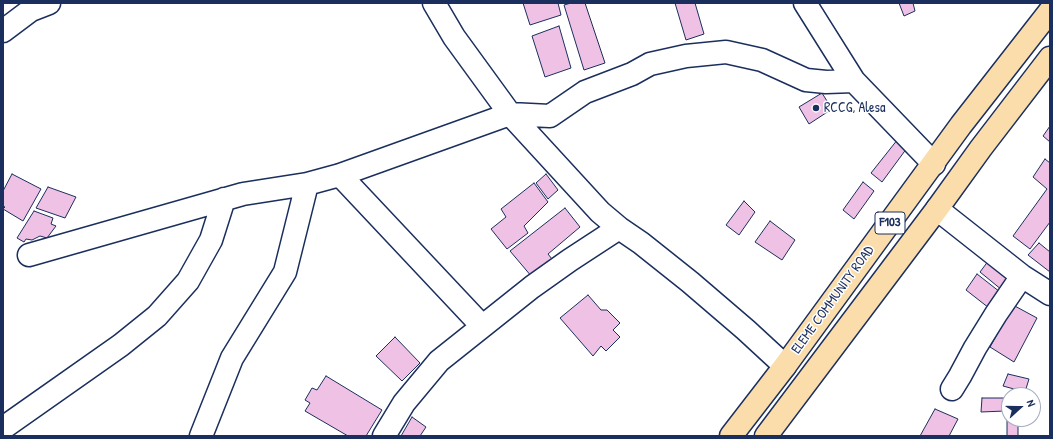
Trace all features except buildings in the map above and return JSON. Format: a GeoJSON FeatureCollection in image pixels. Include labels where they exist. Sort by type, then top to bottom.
{"type":"FeatureCollection","features":[{"type":"Feature","properties":{"kind":"main road","name":"ELEME COMMUNITY ROAD"},"geometry":{"type":"LineString","coordinates":[[731,436],[785,366],[961,126],[1050,11]]}},
{"type":"Feature","properties":{"kind":"main road","name":"ELEME COMMUNITY ROAD"},"geometry":{"type":"LineString","coordinates":[[766,436],[1050,58]]}},
{"type":"Feature","properties":{"kind":"street"},"geometry":{"type":"LineString","coordinates":[[3,31],[31,10],[48,3]]}},
{"type":"Feature","properties":{"kind":"street"},"geometry":{"type":"LineString","coordinates":[[434,3],[454,37],[510,114],[600,212],[690,282],[785,366]]}},
{"type":"Feature","properties":{"kind":"street"},"geometry":{"type":"LineString","coordinates":[[805,3],[854,81],[934,164]]}},
{"type":"Feature","properties":{"kind":"street"},"geometry":{"type":"LineString","coordinates":[[28,255],[243,194],[307,184],[340,175],[510,114],[550,116],[585,92],[632,74],[650,64],[686,56],[726,52],[762,60],[806,80],[826,82],[854,81]]}},
{"type":"Feature","properties":{"kind":"street"},"geometry":{"type":"LineString","coordinates":[[340,175],[482,326]]}},
{"type":"Feature","properties":{"kind":"street"},"geometry":{"type":"LineString","coordinates":[[201,436],[232,358],[285,272],[307,184]]}},
{"type":"Feature","properties":{"kind":"street"},"geometry":{"type":"LineString","coordinates":[[3,428],[121,345],[158,316],[188,281],[196,267],[211,240],[224,199]]}},
{"type":"Feature","properties":{"kind":"street"},"geometry":{"type":"LineString","coordinates":[[937,209],[1022,276],[1050,294]]}},
{"type":"Feature","properties":{"kind":"street"},"geometry":{"type":"LineString","coordinates":[[384,436],[404,403],[439,361],[539,282],[619,228]]}},
{"type":"Feature","properties":{"kind":"street"},"geometry":{"type":"LineString","coordinates":[[952,388],[996,314],[1022,276]]}},
{"type":"Feature","properties":{"kind":"place","name":"RCCG, Alesa"},"geometry":{"type":"Point","coordinates":[816,108]}}]}
